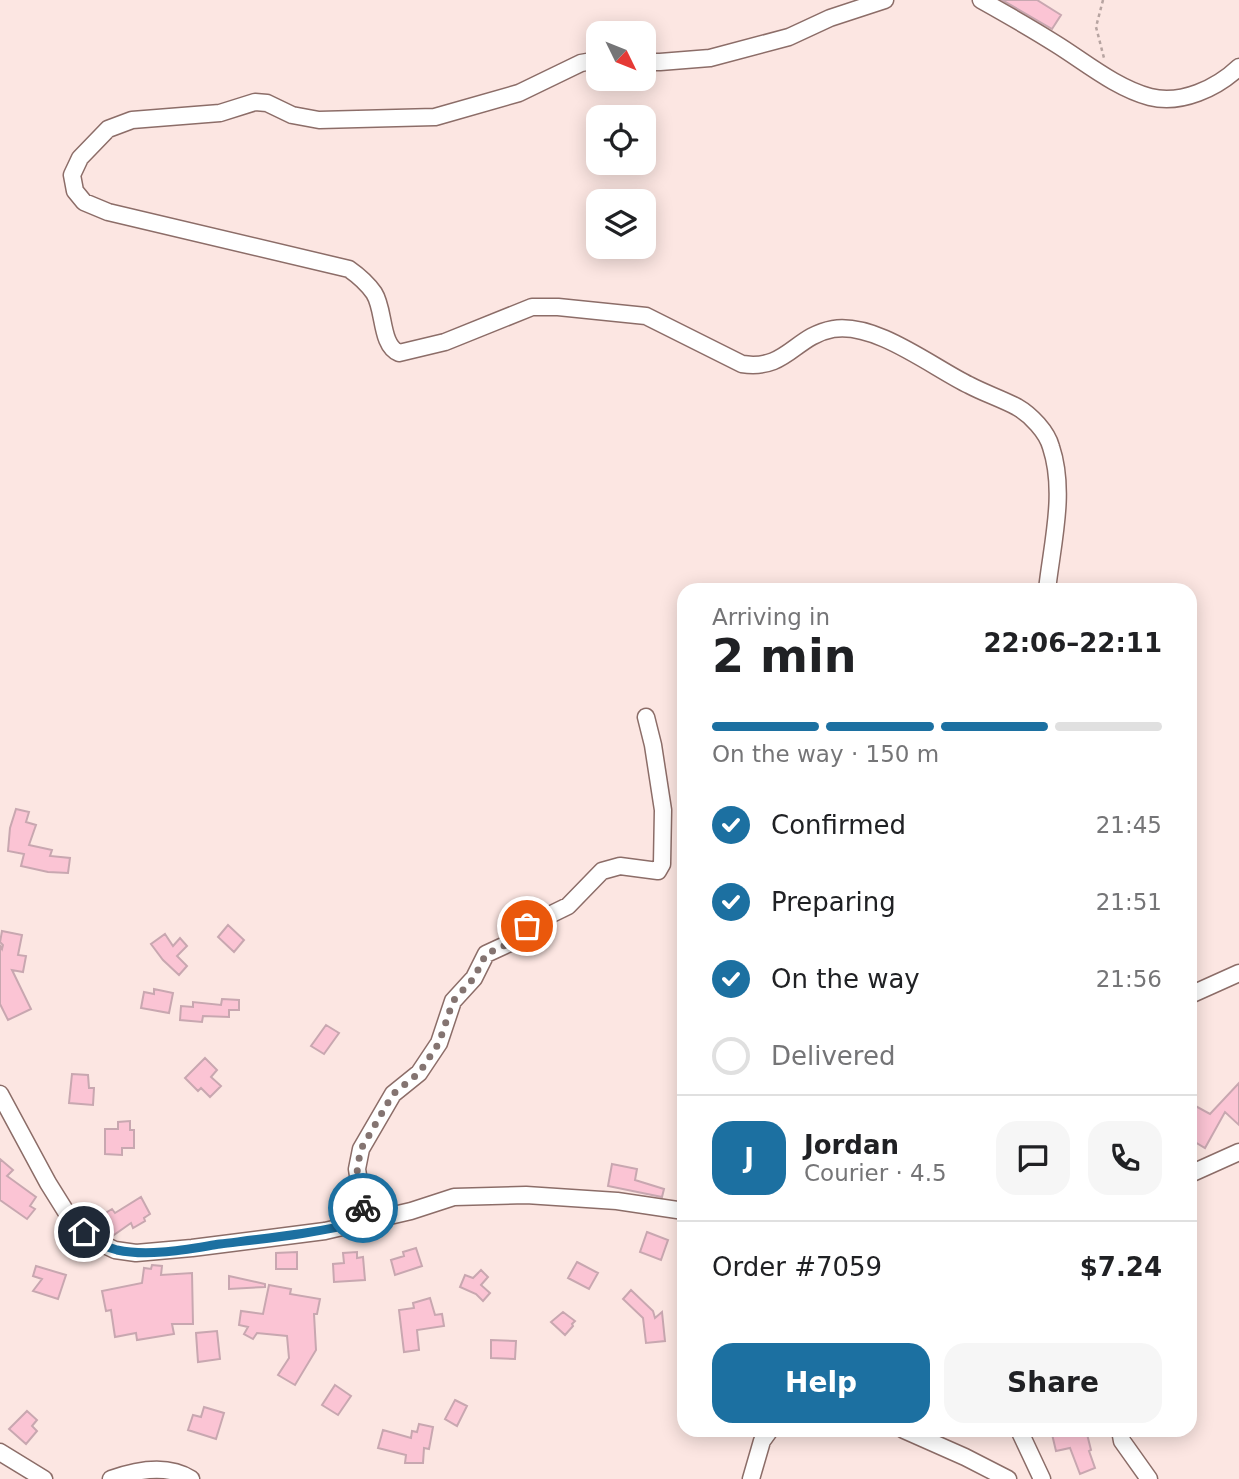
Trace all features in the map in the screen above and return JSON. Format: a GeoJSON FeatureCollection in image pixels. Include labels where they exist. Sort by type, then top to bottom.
{"type":"FeatureCollection","features":[{"type":"Feature","properties":{"kind":"street"},"geometry":{"type":"LineString","coordinates":[[656,62],[710,58],[789,37],[885,0]]}},
{"type":"Feature","properties":{"kind":"street"},"geometry":{"type":"LineString","coordinates":[[981,0],[1110,79],[1150,97],[1172,99],[1218,84],[1239,67]]}},
{"type":"Feature","properties":{"kind":"street"},"geometry":{"type":"LineString","coordinates":[[586,62],[519,93],[435,117],[319,120],[292,115],[267,103],[255,102],[220,113],[132,120],[108,130],[80,158],[72,175],[75,191],[84,202],[108,212],[349,269],[364,280],[375,294],[383,314],[386,341],[392,350],[399,353],[445,342],[532,307],[646,316],[742,364],[758,366],[771,364],[815,335],[834,329],[851,329],[873,335],[1018,408],[1046,435],[1057,476],[1057,506],[1048,583]]}},
{"type":"Feature","properties":{"kind":"street"},"geometry":{"type":"LineString","coordinates":[[365,1221],[357,1169],[361,1149],[393,1094],[419,1073],[439,1043],[453,1001],[474,978],[486,954],[512,942],[527,926],[568,906],[602,871],[620,866],[657,871],[662,864],[663,810],[646,717]]}},
{"type":"Feature","properties":{"kind":"street"},"geometry":{"type":"LineString","coordinates":[[1197,992],[1239,973]]}},
{"type":"Feature","properties":{"kind":"street"},"geometry":{"type":"LineString","coordinates":[[0,1094],[73,1223],[96,1241],[115,1250],[136,1253],[192,1248],[325,1231],[454,1197],[526,1195],[617,1201],[677,1210]]}},
{"type":"Feature","properties":{"kind":"street"},"geometry":{"type":"LineString","coordinates":[[1197,1171],[1239,1152]]}},
{"type":"Feature","properties":{"kind":"street"},"geometry":{"type":"LineString","coordinates":[[751,1479],[765,1437]]}},
{"type":"Feature","properties":{"kind":"street"},"geometry":{"type":"LineString","coordinates":[[920,1437],[1008,1479]]}},
{"type":"Feature","properties":{"kind":"street"},"geometry":{"type":"LineString","coordinates":[[1022,1437],[1042,1479]]}},
{"type":"Feature","properties":{"kind":"street"},"geometry":{"type":"LineString","coordinates":[[1121,1437],[1149,1479]]}},
{"type":"Feature","properties":{"kind":"street"},"geometry":{"type":"LineString","coordinates":[[0,1451],[44,1479]]}},
{"type":"Feature","properties":{"kind":"street"},"geometry":{"type":"LineString","coordinates":[[111,1479],[131,1472],[156,1470],[184,1475],[191,1479]]}},
{"type":"Feature","properties":{"kind":"path"},"geometry":{"type":"LineString","coordinates":[[1103,0],[1096,27],[1110,79]]}},
{"type":"Feature","properties":{"kind":"building"},"geometry":{"type":"Polygon","coordinates":[[[1002,0],[1037,0],[1061,15],[1052,29],[1002,0]]]}},
{"type":"Feature","properties":{"kind":"building"},"geometry":{"type":"Polygon","coordinates":[[[16,809],[29,812],[26,822],[36,825],[29,845],[52,850],[50,856],[70,858],[68,873],[21,866],[24,854],[8,851],[10,828],[16,809]]]}},
{"type":"Feature","properties":{"kind":"building"},"geometry":{"type":"Polygon","coordinates":[[[228,925],[244,940],[234,952],[218,937],[228,925]]]}},
{"type":"Feature","properties":{"kind":"building"},"geometry":{"type":"Polygon","coordinates":[[[2,931],[22,935],[18,955],[26,956],[23,972],[12,970],[31,1009],[8,1020],[0,1004],[2,931]]]}},
{"type":"Feature","properties":{"kind":"building"},"geometry":{"type":"Polygon","coordinates":[[[165,934],[173,946],[180,938],[187,946],[177,956],[187,966],[179,975],[151,944],[165,934]]]}},
{"type":"Feature","properties":{"kind":"building"},"geometry":{"type":"Polygon","coordinates":[[[154,989],[173,993],[169,1013],[141,1008],[144,992],[154,994],[154,989]]]}},
{"type":"Feature","properties":{"kind":"building"},"geometry":{"type":"Polygon","coordinates":[[[222,999],[239,1000],[239,1010],[229,1010],[229,1017],[203,1016],[202,1022],[180,1020],[181,1006],[193,1007],[193,1002],[221,1005],[222,999]]]}},
{"type":"Feature","properties":{"kind":"building"},"geometry":{"type":"Polygon","coordinates":[[[326,1025],[339,1033],[324,1054],[311,1046],[326,1025]]]}},
{"type":"Feature","properties":{"kind":"building"},"geometry":{"type":"Polygon","coordinates":[[[205,1058],[217,1070],[211,1077],[221,1086],[210,1097],[201,1088],[198,1091],[185,1078],[205,1058]]]}},
{"type":"Feature","properties":{"kind":"building"},"geometry":{"type":"Polygon","coordinates":[[[72,1074],[88,1075],[89,1088],[94,1088],[93,1105],[69,1103],[72,1074]]]}},
{"type":"Feature","properties":{"kind":"building"},"geometry":{"type":"Polygon","coordinates":[[[1239,1083],[1239,1125],[1225,1112],[1205,1148],[1197,1143],[1197,1107],[1210,1114],[1239,1083]]]}},
{"type":"Feature","properties":{"kind":"building"},"geometry":{"type":"Polygon","coordinates":[[[130,1121],[130,1130],[134,1130],[134,1148],[122,1148],[122,1155],[105,1154],[105,1129],[118,1129],[118,1122],[130,1121]]]}},
{"type":"Feature","properties":{"kind":"building"},"geometry":{"type":"Polygon","coordinates":[[[0,1159],[13,1170],[7,1176],[36,1197],[30,1206],[35,1209],[27,1219],[0,1200],[0,1159]]]}},
{"type":"Feature","properties":{"kind":"building"},"geometry":{"type":"Polygon","coordinates":[[[612,1164],[637,1169],[635,1180],[664,1189],[662,1197],[608,1186],[612,1164]]]}},
{"type":"Feature","properties":{"kind":"building"},"geometry":{"type":"Polygon","coordinates":[[[141,1197],[150,1214],[144,1218],[145,1221],[133,1228],[131,1223],[111,1237],[106,1234],[99,1224],[102,1222],[99,1217],[112,1209],[115,1213],[141,1197]]]}},
{"type":"Feature","properties":{"kind":"building"},"geometry":{"type":"Polygon","coordinates":[[[647,1232],[668,1240],[661,1260],[640,1252],[647,1232]]]}},
{"type":"Feature","properties":{"kind":"building"},"geometry":{"type":"Polygon","coordinates":[[[416,1248],[422,1266],[395,1275],[391,1260],[416,1248]]]}},
{"type":"Feature","properties":{"kind":"building"},"geometry":{"type":"Polygon","coordinates":[[[297,1252],[297,1269],[276,1269],[276,1253],[297,1252]]]}},
{"type":"Feature","properties":{"kind":"building"},"geometry":{"type":"Polygon","coordinates":[[[357,1252],[357,1258],[363,1257],[365,1280],[334,1282],[333,1264],[344,1263],[343,1253],[357,1252]]]}},
{"type":"Feature","properties":{"kind":"building"},"geometry":{"type":"Polygon","coordinates":[[[577,1262],[598,1273],[589,1289],[568,1278],[577,1262]]]}},
{"type":"Feature","properties":{"kind":"building"},"geometry":{"type":"Polygon","coordinates":[[[152,1265],[162,1266],[161,1275],[192,1273],[193,1324],[172,1324],[174,1334],[137,1340],[136,1333],[115,1337],[111,1310],[106,1311],[102,1291],[142,1283],[144,1268],[151,1269],[152,1265]]]}},
{"type":"Feature","properties":{"kind":"building"},"geometry":{"type":"Polygon","coordinates":[[[36,1266],[66,1275],[58,1299],[33,1291],[42,1279],[33,1276],[36,1266]]]}},
{"type":"Feature","properties":{"kind":"building"},"geometry":{"type":"Polygon","coordinates":[[[481,1270],[488,1277],[481,1285],[490,1293],[483,1301],[476,1294],[460,1287],[465,1275],[473,1278],[481,1270]]]}},
{"type":"Feature","properties":{"kind":"building"},"geometry":{"type":"Polygon","coordinates":[[[229,1276],[265,1284],[265,1287],[229,1289],[229,1276]]]}},
{"type":"Feature","properties":{"kind":"building"},"geometry":{"type":"Polygon","coordinates":[[[269,1285],[291,1289],[290,1294],[320,1299],[317,1314],[314,1314],[316,1350],[295,1385],[278,1375],[289,1358],[287,1336],[257,1333],[253,1339],[244,1334],[248,1327],[239,1325],[241,1311],[263,1314],[269,1285]]]}},
{"type":"Feature","properties":{"kind":"building"},"geometry":{"type":"Polygon","coordinates":[[[631,1290],[653,1311],[655,1318],[662,1312],[665,1341],[646,1343],[643,1318],[623,1299],[631,1290]]]}},
{"type":"Feature","properties":{"kind":"building"},"geometry":{"type":"Polygon","coordinates":[[[430,1298],[435,1315],[442,1314],[444,1326],[417,1330],[419,1350],[404,1352],[399,1310],[414,1308],[413,1303],[430,1298]]]}},
{"type":"Feature","properties":{"kind":"building"},"geometry":{"type":"Polygon","coordinates":[[[563,1312],[575,1321],[565,1335],[551,1322],[563,1312]]]}},
{"type":"Feature","properties":{"kind":"building"},"geometry":{"type":"Polygon","coordinates":[[[217,1331],[220,1359],[198,1362],[196,1333],[217,1331]]]}},
{"type":"Feature","properties":{"kind":"building"},"geometry":{"type":"Polygon","coordinates":[[[491,1340],[516,1341],[515,1359],[491,1358],[491,1340]]]}},
{"type":"Feature","properties":{"kind":"building"},"geometry":{"type":"Polygon","coordinates":[[[335,1385],[351,1396],[338,1415],[322,1405],[335,1385]]]}},
{"type":"Feature","properties":{"kind":"building"},"geometry":{"type":"Polygon","coordinates":[[[455,1400],[467,1406],[457,1426],[445,1419],[455,1400]]]}},
{"type":"Feature","properties":{"kind":"building"},"geometry":{"type":"Polygon","coordinates":[[[204,1407],[224,1413],[216,1439],[188,1430],[193,1415],[201,1417],[204,1407]]]}},
{"type":"Feature","properties":{"kind":"building"},"geometry":{"type":"Polygon","coordinates":[[[27,1411],[37,1420],[32,1426],[37,1431],[26,1444],[9,1429],[27,1411]]]}},
{"type":"Feature","properties":{"kind":"building"},"geometry":{"type":"Polygon","coordinates":[[[419,1424],[433,1427],[429,1449],[424,1448],[423,1463],[405,1463],[406,1455],[378,1448],[383,1430],[411,1438],[412,1431],[417,1432],[419,1424]]]}},
{"type":"Feature","properties":{"kind":"building"},"geometry":{"type":"Polygon","coordinates":[[[1053,1437],[1088,1437],[1095,1468],[1080,1474],[1070,1448],[1056,1451],[1053,1437]]]}},
{"type":"Feature","properties":{"kind":"way so far"},"geometry":{"type":"LineString","coordinates":[[363,1208],[357,1169],[361,1149],[393,1094],[419,1073],[439,1043],[453,1001],[474,978],[486,954],[512,942],[527,926]]}},
{"type":"Feature","properties":{"kind":"route"},"geometry":{"type":"LineString","coordinates":[[84,1232],[115,1250],[136,1253],[325,1231],[365,1221],[363,1208]]}}]}
